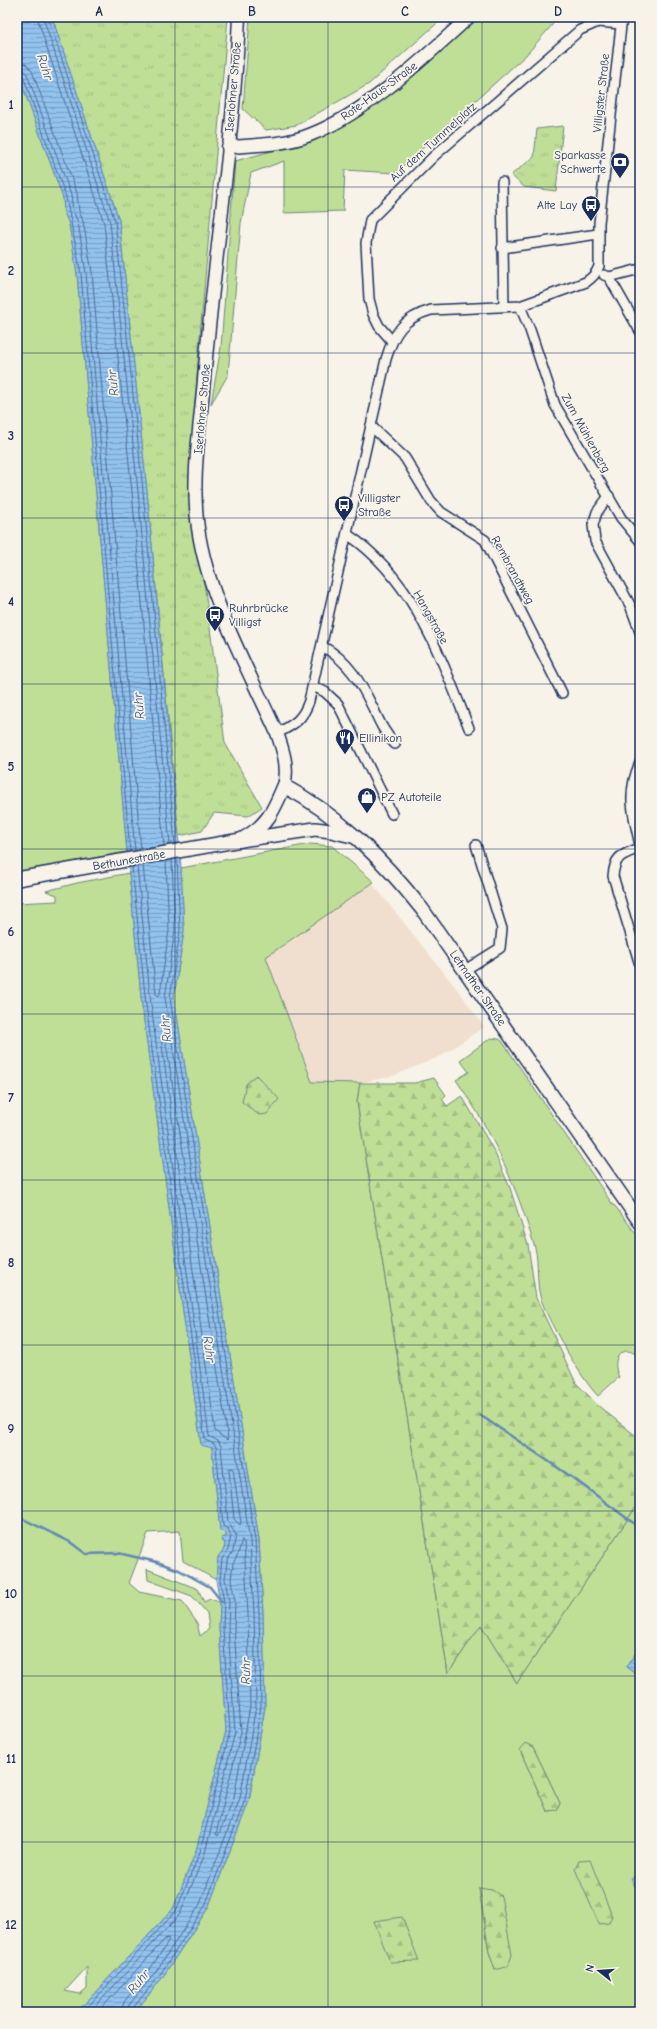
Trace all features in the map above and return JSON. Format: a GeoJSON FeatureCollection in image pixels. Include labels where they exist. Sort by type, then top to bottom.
{"type":"FeatureCollection","features":[{"type":"Feature","properties":{"kind":"main road","name":"Iserlohner Straße"},"geometry":{"type":"LineString","coordinates":[[239,17],[228,147],[212,285],[197,468],[198,526],[206,564],[229,627],[277,733],[285,762],[284,786]]}},
{"type":"Feature","properties":{"kind":"main road","name":"Rote-Haus-Straße"},"geometry":{"type":"LineString","coordinates":[[228,147],[275,144],[311,135],[335,123],[367,103],[420,61],[469,17]]}},
{"type":"Feature","properties":{"kind":"main road","name":"Letmather Straße"},"geometry":{"type":"LineString","coordinates":[[284,786],[320,808],[373,852],[396,877],[422,909],[466,970],[640,1222]]}},
{"type":"Feature","properties":{"kind":"main road","name":"Bethunestraße"},"geometry":{"type":"LineString","coordinates":[[241,840],[254,833],[265,824],[272,814],[284,786]]}},
{"type":"Feature","properties":{"kind":"main road","name":"Bethunestraße"},"geometry":{"type":"LineString","coordinates":[[17,879],[241,840],[315,829],[354,836]]}},
{"type":"Feature","properties":{"kind":"street","name":"Villigster Straße"},"geometry":{"type":"LineString","coordinates":[[597,272],[599,266],[598,234],[621,20]]}},
{"type":"Feature","properties":{"kind":"street","name":"Auf dem Tummelplatz"},"geometry":{"type":"LineString","coordinates":[[391,340],[379,326],[373,314],[369,299],[366,243],[370,220],[434,156],[580,30],[598,22],[621,20]]}},
{"type":"Feature","properties":{"kind":"street"},"geometry":{"type":"LineString","coordinates":[[502,182],[504,306]]}},
{"type":"Feature","properties":{"kind":"street"},"geometry":{"type":"LineString","coordinates":[[502,248],[598,234]]}},
{"type":"Feature","properties":{"kind":"street"},"geometry":{"type":"LineString","coordinates":[[277,733],[299,720],[305,712],[313,686],[391,340],[402,326],[422,312],[431,310],[520,306],[586,282],[594,277],[597,272],[609,277],[640,269]]}},
{"type":"Feature","properties":{"kind":"street"},"geometry":{"type":"LineString","coordinates":[[609,277],[640,331]]}},
{"type":"Feature","properties":{"kind":"street","name":"Zum Mühlenberg"},"geometry":{"type":"LineString","coordinates":[[520,306],[530,330],[555,405],[621,518],[640,541]]}},
{"type":"Feature","properties":{"kind":"street","name":"Rembrandtweg"},"geometry":{"type":"LineString","coordinates":[[372,426],[405,458],[432,501],[441,512],[485,540],[493,553],[562,693]]}},
{"type":"Feature","properties":{"kind":"street"},"geometry":{"type":"LineString","coordinates":[[609,496],[597,512],[593,525],[595,541],[630,605],[640,632]]}},
{"type":"Feature","properties":{"kind":"street","name":"Hangstraße"},"geometry":{"type":"LineString","coordinates":[[347,534],[361,543],[379,559],[421,618],[445,669],[469,728]]}},
{"type":"Feature","properties":{"kind":"street"},"geometry":{"type":"LineString","coordinates":[[322,646],[344,662],[356,675],[386,736],[395,744]]}},
{"type":"Feature","properties":{"kind":"street"},"geometry":{"type":"LineString","coordinates":[[313,686],[325,692],[338,704],[392,814]]}},
{"type":"Feature","properties":{"kind":"street"},"geometry":{"type":"LineString","coordinates":[[640,763],[634,775],[631,789],[632,806],[640,845]]}},
{"type":"Feature","properties":{"kind":"street"},"geometry":{"type":"LineString","coordinates":[[466,970],[500,948],[502,939],[502,929],[476,845]]}},
{"type":"Feature","properties":{"kind":"street"},"geometry":{"type":"LineString","coordinates":[[640,848],[620,855],[614,864],[613,876],[638,948],[640,965]]}},
{"type":"Feature","properties":{"kind":"shaded area"},"geometry":{"type":"Polygon","coordinates":[[[372,883],[461,994],[484,1027],[441,1056],[393,1076],[360,1083],[312,1082],[266,956],[372,883]]]}},
{"type":"Feature","properties":{"kind":"green space"},"geometry":{"type":"Polygon","coordinates":[[[52,17],[228,17],[199,347],[189,494],[204,582],[225,743],[262,807],[248,816],[214,813],[202,831],[179,836],[147,491],[119,220],[52,17]]]}},
{"type":"Feature","properties":{"kind":"green space"},"geometry":{"type":"Polygon","coordinates":[[[250,17],[444,17],[369,84],[297,125],[266,130],[243,109],[250,17]]]}},
{"type":"Feature","properties":{"kind":"green space"},"geometry":{"type":"Polygon","coordinates":[[[476,17],[547,17],[553,24],[526,55],[395,173],[345,170],[343,211],[284,213],[284,161],[251,173],[241,223],[228,375],[211,404],[221,347],[235,161],[313,140],[357,118],[448,43],[476,17]]]}},
{"type":"Feature","properties":{"kind":"green space"},"geometry":{"type":"Polygon","coordinates":[[[17,71],[63,198],[64,212],[69,224],[77,274],[127,852],[17,872],[17,71]]]}},
{"type":"Feature","properties":{"kind":"green space"},"geometry":{"type":"Polygon","coordinates":[[[563,126],[556,191],[524,187],[511,175],[534,157],[537,129],[563,126]]]}},
{"type":"Feature","properties":{"kind":"green space"},"geometry":{"type":"Polygon","coordinates":[[[310,844],[332,846],[374,882],[266,957],[312,1082],[360,1083],[357,1102],[448,1673],[481,1625],[517,1683],[640,1501],[640,1647],[626,1667],[640,1677],[640,1874],[632,1878],[640,1897],[640,2012],[135,2012],[162,1978],[208,1908],[249,1801],[265,1707],[263,1613],[259,1540],[174,997],[184,931],[181,868],[310,844]],[[533,1747],[520,1750],[547,1811],[557,1810],[560,1803],[533,1747]],[[479,1888],[489,1952],[495,1970],[479,1888]]]}},
{"type":"Feature","properties":{"kind":"green space"},"geometry":{"type":"Polygon","coordinates":[[[129,873],[142,1006],[201,1445],[212,1447],[220,1531],[224,1531],[227,1536],[222,1541],[225,1543],[224,1549],[218,1557],[216,1580],[183,1561],[180,1531],[148,1533],[129,1583],[139,1592],[182,1601],[197,1623],[200,1636],[209,1629],[207,1613],[192,1596],[148,1580],[147,1569],[198,1589],[204,1602],[210,1599],[220,1602],[219,1628],[226,1731],[196,1851],[173,1909],[77,2012],[17,2012],[17,903],[57,901],[57,895],[46,891],[77,883],[129,873]],[[87,1967],[65,1991],[80,1994],[87,1988],[87,1967]]]}},
{"type":"Feature","properties":{"kind":"green space"},"geometry":{"type":"Polygon","coordinates":[[[491,1038],[502,1041],[613,1205],[640,1239],[640,1358],[629,1351],[620,1354],[617,1358],[616,1364],[616,1370],[619,1377],[598,1396],[574,1363],[549,1319],[540,1296],[535,1248],[512,1182],[493,1140],[456,1080],[469,1072],[460,1060],[491,1038]]]}},
{"type":"Feature","properties":{"kind":"green space"},"geometry":{"type":"Polygon","coordinates":[[[256,1075],[279,1099],[267,1114],[259,1115],[242,1102],[246,1084],[256,1075]]]}},
{"type":"Feature","properties":{"kind":"green space"},"geometry":{"type":"Polygon","coordinates":[[[434,1078],[446,1095],[442,1099],[447,1106],[462,1096],[494,1151],[510,1188],[528,1245],[536,1298],[576,1383],[601,1408],[640,1439],[640,1501],[517,1683],[481,1625],[448,1673],[357,1102],[360,1083],[415,1083],[434,1078]]]}},
{"type":"Feature","properties":{"kind":"green space"},"geometry":{"type":"Polygon","coordinates":[[[526,1743],[533,1747],[560,1803],[557,1810],[547,1811],[520,1750],[526,1743]]]}},
{"type":"Feature","properties":{"kind":"green space"},"geometry":{"type":"Polygon","coordinates":[[[590,1860],[612,1916],[609,1923],[599,1924],[575,1869],[579,1861],[590,1860]]]}},
{"type":"Feature","properties":{"kind":"green space"},"geometry":{"type":"Polygon","coordinates":[[[479,1888],[492,1890],[501,1896],[512,1955],[508,1966],[495,1970],[489,1952],[479,1888]]]}},
{"type":"Feature","properties":{"kind":"green space"},"geometry":{"type":"Polygon","coordinates":[[[402,1917],[419,1961],[390,1962],[374,1921],[402,1917]]]}},
{"type":"Feature","properties":{"kind":"water","name":"Ruhr"},"geometry":{"type":"Polygon","coordinates":[[[17,17],[52,17],[119,220],[147,491],[181,868],[184,931],[174,997],[259,1540],[263,1613],[265,1707],[249,1801],[208,1908],[162,1978],[135,2012],[77,2012],[173,1909],[196,1851],[226,1731],[219,1628],[220,1602],[216,1580],[218,1557],[224,1549],[225,1543],[221,1538],[227,1536],[224,1531],[220,1531],[212,1448],[201,1445],[142,1006],[127,852],[77,274],[69,224],[64,212],[63,198],[17,71],[17,17]]]}},
{"type":"Feature","properties":{"kind":"water"},"geometry":{"type":"Polygon","coordinates":[[[640,1647],[640,1677],[626,1667],[640,1647]]]}},
{"type":"Feature","properties":{"kind":"water"},"geometry":{"type":"Polygon","coordinates":[[[640,1874],[640,1897],[631,1878],[640,1874]]]}},
{"type":"Feature","properties":{"kind":"waterway"},"geometry":{"type":"LineString","coordinates":[[480,1415],[573,1478],[640,1528]]}},
{"type":"Feature","properties":{"kind":"waterway"},"geometry":{"type":"LineString","coordinates":[[17,1516],[70,1542],[86,1554],[118,1553],[157,1562],[179,1570],[210,1587],[222,1602]]}},
{"type":"Feature","properties":{"kind":"place","name":"Sparkasse Schwerte"},"geometry":{"type":"Point","coordinates":[620,179]}},
{"type":"Feature","properties":{"kind":"place","name":"Alte Lay"},"geometry":{"type":"Point","coordinates":[591,222]}},
{"type":"Feature","properties":{"kind":"place","name":"Villigster Straße"},"geometry":{"type":"Point","coordinates":[344,522]}},
{"type":"Feature","properties":{"kind":"place","name":"Ruhrbrücke Villigst"},"geometry":{"type":"Point","coordinates":[215,632]}},
{"type":"Feature","properties":{"kind":"place","name":"Ellinikon"},"geometry":{"type":"Point","coordinates":[345,755]}},
{"type":"Feature","properties":{"kind":"place","name":"PZ Autoteile"},"geometry":{"type":"Point","coordinates":[367,814]}}]}
